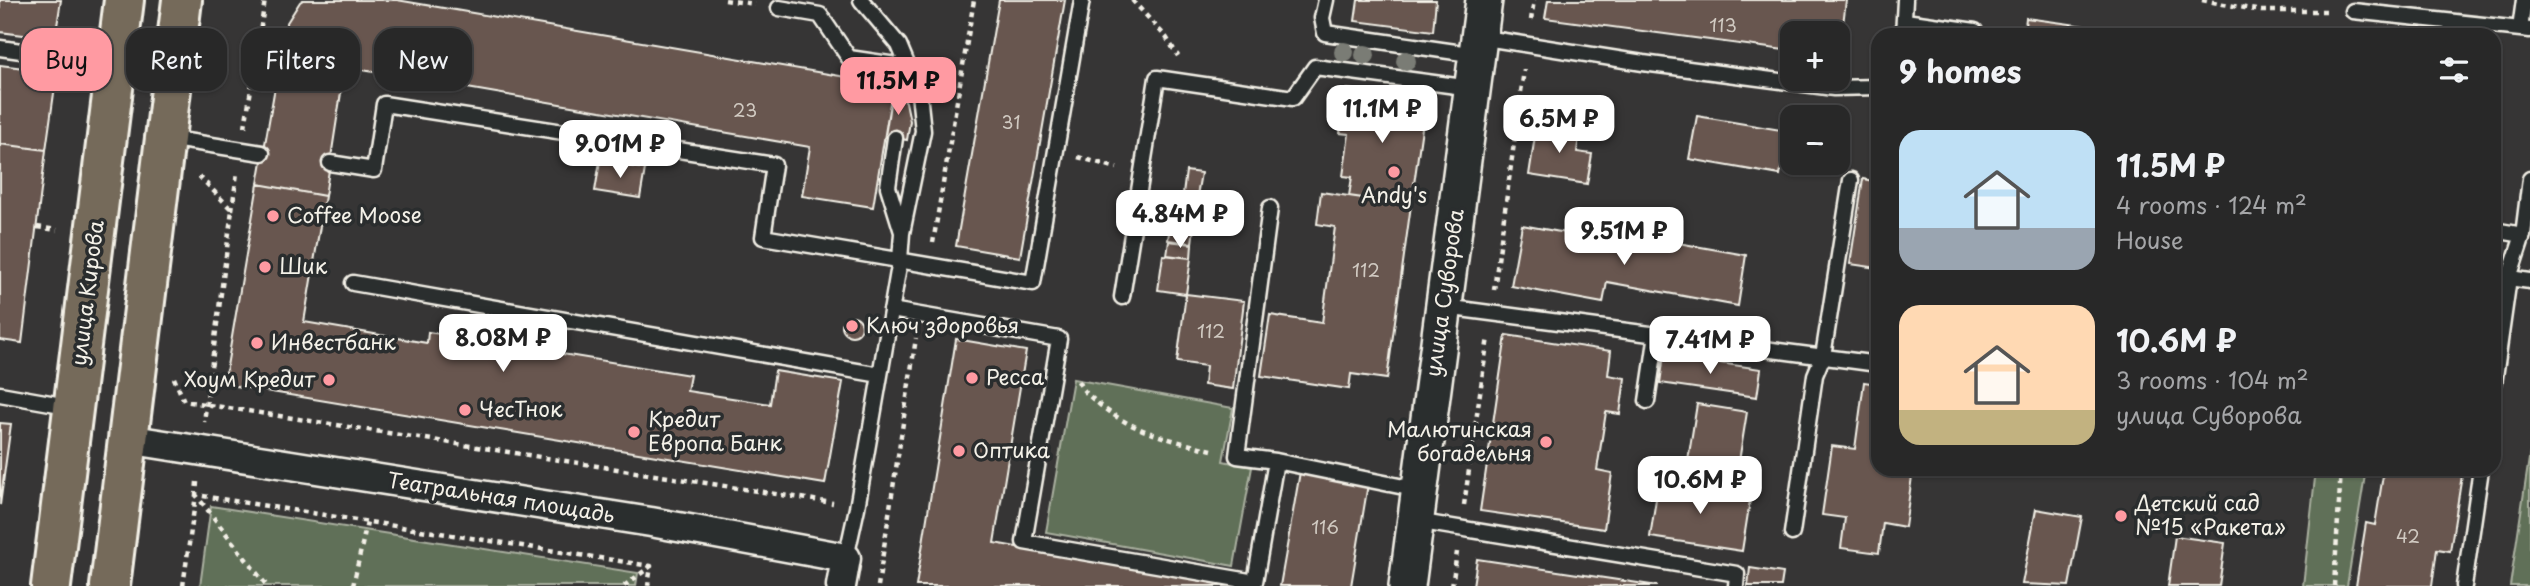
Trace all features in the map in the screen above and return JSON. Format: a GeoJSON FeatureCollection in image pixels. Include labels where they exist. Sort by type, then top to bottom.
{"type":"FeatureCollection","features":[{"type":"Feature","properties":{"kind":"main road","name":"улица Кирова"},"geometry":{"type":"LineString","coordinates":[[51,586],[124,0]]}},
{"type":"Feature","properties":{"kind":"main road"},"geometry":{"type":"LineString","coordinates":[[110,586],[182,0]]}},
{"type":"Feature","properties":{"kind":"street","name":"улица Суворова"},"geometry":{"type":"LineString","coordinates":[[1406,586],[1484,0]]}},
{"type":"Feature","properties":{"kind":"street","name":"Театральная площадь"},"geometry":{"type":"LineString","coordinates":[[127,439],[200,461],[651,522],[846,558]]}},
{"type":"Feature","properties":{"kind":"street"},"geometry":{"type":"LineString","coordinates":[[841,586],[846,558]]}},
{"type":"Feature","properties":{"kind":"lane"},"geometry":{"type":"LineString","coordinates":[[846,558],[900,260],[902,233],[923,131],[919,93],[899,45],[861,0]]}},
{"type":"Feature","properties":{"kind":"lane"},"geometry":{"type":"LineString","coordinates":[[330,163],[374,170],[384,104],[775,165],[763,237],[1033,283],[1082,0]]}},
{"type":"Feature","properties":{"kind":"lane"},"geometry":{"type":"LineString","coordinates":[[1326,0],[1322,18],[1325,33],[1476,60]]}},
{"type":"Feature","properties":{"kind":"lane"},"geometry":{"type":"LineString","coordinates":[[1904,28],[1905,0]]}},
{"type":"Feature","properties":{"kind":"lane"},"geometry":{"type":"LineString","coordinates":[[2353,11],[2525,29],[2524,0]]}},
{"type":"Feature","properties":{"kind":"lane"},"geometry":{"type":"LineString","coordinates":[[779,8],[820,15],[849,58],[909,67]]}},
{"type":"Feature","properties":{"kind":"lane"},"geometry":{"type":"LineString","coordinates":[[0,48],[116,65]]}},
{"type":"Feature","properties":{"kind":"lane"},"geometry":{"type":"LineString","coordinates":[[1122,297],[1157,78],[1293,98],[1315,67],[1476,60],[1643,62],[1834,88],[1871,87]]}},
{"type":"Feature","properties":{"kind":"lane"},"geometry":{"type":"LineString","coordinates":[[165,138],[262,153]]}},
{"type":"Feature","properties":{"kind":"lane"},"geometry":{"type":"LineString","coordinates":[[895,138],[888,187],[902,233]]}},
{"type":"Feature","properties":{"kind":"lane"},"geometry":{"type":"LineString","coordinates":[[2501,335],[2509,278],[2523,235],[2530,179]]}},
{"type":"Feature","properties":{"kind":"lane"},"geometry":{"type":"LineString","coordinates":[[1791,533],[1815,375],[1823,356],[1851,180]]}},
{"type":"Feature","properties":{"kind":"lane"},"geometry":{"type":"LineString","coordinates":[[1270,208],[1237,456],[1276,461],[1417,506],[1737,574],[1736,586]]}},
{"type":"Feature","properties":{"kind":"lane"},"geometry":{"type":"LineString","coordinates":[[2501,231],[2523,235]]}},
{"type":"Feature","properties":{"kind":"lane"},"geometry":{"type":"LineString","coordinates":[[2509,278],[2530,281]]}},
{"type":"Feature","properties":{"kind":"lane"},"geometry":{"type":"LineString","coordinates":[[354,283],[880,375]]}},
{"type":"Feature","properties":{"kind":"lane"},"geometry":{"type":"LineString","coordinates":[[1443,307],[1871,363]]}},
{"type":"Feature","properties":{"kind":"lane"},"geometry":{"type":"LineString","coordinates":[[891,310],[1059,339],[1024,542],[1255,582],[1276,461]]}},
{"type":"Feature","properties":{"kind":"lane"},"geometry":{"type":"LineString","coordinates":[[1647,401],[1657,334]]}},
{"type":"Feature","properties":{"kind":"lane"},"geometry":{"type":"LineString","coordinates":[[0,394],[74,407]]}},
{"type":"Feature","properties":{"kind":"lane"},"geometry":{"type":"LineString","coordinates":[[2465,586],[2480,476]]}},
{"type":"Feature","properties":{"kind":"path"},"geometry":{"type":"LineString","coordinates":[[183,586],[232,210],[265,0]]}},
{"type":"Feature","properties":{"kind":"path"},"geometry":{"type":"LineString","coordinates":[[929,265],[974,0]]}},
{"type":"Feature","properties":{"kind":"path"},"geometry":{"type":"LineString","coordinates":[[1132,0],[1166,37],[1194,83]]}},
{"type":"Feature","properties":{"kind":"path"},"geometry":{"type":"LineString","coordinates":[[2202,0],[2261,11],[2353,11]]}},
{"type":"Feature","properties":{"kind":"path"},"geometry":{"type":"LineString","coordinates":[[1056,151],[1142,174]]}},
{"type":"Feature","properties":{"kind":"path"},"geometry":{"type":"LineString","coordinates":[[194,187],[196,173],[232,210]]}},
{"type":"Feature","properties":{"kind":"path"},"geometry":{"type":"LineString","coordinates":[[37,227],[57,230]]}},
{"type":"Feature","properties":{"kind":"path"},"geometry":{"type":"LineString","coordinates":[[878,586],[920,314]]}},
{"type":"Feature","properties":{"kind":"path"},"geometry":{"type":"LineString","coordinates":[[1059,339],[1082,390],[1117,419],[1159,438],[1237,456]]}},
{"type":"Feature","properties":{"kind":"path"},"geometry":{"type":"LineString","coordinates":[[174,376],[184,401],[206,405],[833,504],[835,491]]}},
{"type":"Feature","properties":{"kind":"path"},"geometry":{"type":"LineString","coordinates":[[2334,586],[2341,476]]}},
{"type":"Feature","properties":{"kind":"path"},"geometry":{"type":"LineString","coordinates":[[196,495],[651,566]]}},
{"type":"Feature","properties":{"kind":"path"},"geometry":{"type":"LineString","coordinates":[[196,495],[267,586]]}},
{"type":"Feature","properties":{"kind":"path"},"geometry":{"type":"LineString","coordinates":[[353,586],[367,522]]}},
{"type":"Feature","properties":{"kind":"path"},"geometry":{"type":"LineString","coordinates":[[624,586],[651,566]]}},
{"type":"Feature","properties":{"kind":"path"},"geometry":{"type":"LineString","coordinates":[[648,586],[651,566]]}},
{"type":"Feature","properties":{"kind":"green space"},"geometry":{"type":"Polygon","coordinates":[[[1073,379],[1233,408],[1223,461],[1252,467],[1234,566],[1046,532],[1073,379]]]}},
{"type":"Feature","properties":{"kind":"green space"},"geometry":{"type":"Polygon","coordinates":[[[2530,452],[2530,586],[2510,586],[2530,452]]]}},
{"type":"Feature","properties":{"kind":"green space"},"geometry":{"type":"Polygon","coordinates":[[[2315,476],[2365,476],[2347,586],[2303,586],[2315,476]]]}},
{"type":"Feature","properties":{"kind":"green space"},"geometry":{"type":"Polygon","coordinates":[[[211,506],[638,573],[636,586],[200,586],[211,506]]]}},
{"type":"Feature","properties":{"kind":"building"},"geometry":{"type":"Polygon","coordinates":[[[0,0],[61,0],[57,28],[21,28],[21,35],[0,32],[0,0]]]}},
{"type":"Feature","properties":{"kind":"building"},"geometry":{"type":"Polygon","coordinates":[[[397,0],[893,85],[873,207],[802,196],[810,147],[472,89],[472,28],[374,28],[374,72],[360,70],[360,28],[285,28],[300,2],[397,0]]]}},
{"type":"Feature","properties":{"kind":"building"},"geometry":{"type":"Polygon","coordinates":[[[999,0],[1065,0],[1020,257],[956,246],[999,0]]]}},
{"type":"Feature","properties":{"kind":"building"},"geometry":{"type":"Polygon","coordinates":[[[1358,0],[1436,0],[1433,31],[1355,21],[1358,0]]]}},
{"type":"Feature","properties":{"kind":"building"},"geometry":{"type":"Polygon","coordinates":[[[1548,0],[1846,0],[1843,21],[1780,21],[1780,49],[1545,18],[1548,0]]]}},
{"type":"Feature","properties":{"kind":"building"},"geometry":{"type":"Polygon","coordinates":[[[2026,18],[2100,28],[2025,28],[2026,18]]]}},
{"type":"Feature","properties":{"kind":"building"},"geometry":{"type":"Polygon","coordinates":[[[0,65],[21,68],[21,91],[54,91],[46,150],[0,144],[0,65]]]}},
{"type":"Feature","properties":{"kind":"building"},"geometry":{"type":"Polygon","coordinates":[[[893,85],[906,102],[910,121],[907,140],[885,136],[893,85]]]}},
{"type":"Feature","properties":{"kind":"building"},"geometry":{"type":"Polygon","coordinates":[[[1347,89],[1426,100],[1411,205],[1349,196],[1352,177],[1343,176],[1349,134],[1340,133],[1347,89]]]}},
{"type":"Feature","properties":{"kind":"building"},"geometry":{"type":"Polygon","coordinates":[[[274,91],[341,91],[325,196],[258,184],[274,91]]]}},
{"type":"Feature","properties":{"kind":"building"},"geometry":{"type":"Polygon","coordinates":[[[1697,116],[1780,130],[1780,175],[1689,159],[1697,116]]]}},
{"type":"Feature","properties":{"kind":"building"},"geometry":{"type":"Polygon","coordinates":[[[1537,123],[1580,129],[1577,152],[1592,154],[1587,184],[1529,175],[1537,123]]]}},
{"type":"Feature","properties":{"kind":"building"},"geometry":{"type":"Polygon","coordinates":[[[0,144],[46,150],[22,343],[0,340],[0,144]]]}},
{"type":"Feature","properties":{"kind":"building"},"geometry":{"type":"Polygon","coordinates":[[[600,161],[645,169],[640,198],[595,191],[600,161]]]}},
{"type":"Feature","properties":{"kind":"building"},"geometry":{"type":"Polygon","coordinates":[[[1186,171],[1201,173],[1197,196],[1183,194],[1186,171]]]}},
{"type":"Feature","properties":{"kind":"building"},"geometry":{"type":"Polygon","coordinates":[[[1863,179],[1871,181],[1871,267],[1850,264],[1863,179]]]}},
{"type":"Feature","properties":{"kind":"building"},"geometry":{"type":"Polygon","coordinates":[[[258,184],[325,196],[304,322],[427,343],[428,332],[690,375],[687,391],[770,404],[775,371],[843,382],[825,484],[224,384],[258,184]]]}},
{"type":"Feature","properties":{"kind":"building"},"geometry":{"type":"Polygon","coordinates":[[[1321,192],[1411,205],[1387,379],[1351,374],[1349,389],[1261,376],[1270,315],[1322,323],[1335,227],[1317,224],[1321,192]]]}},
{"type":"Feature","properties":{"kind":"building"},"geometry":{"type":"Polygon","coordinates":[[[1174,195],[1198,198],[1196,212],[1172,209],[1174,195]]]}},
{"type":"Feature","properties":{"kind":"building"},"geometry":{"type":"Polygon","coordinates":[[[1172,210],[1196,213],[1194,228],[1170,225],[1172,210]]]}},
{"type":"Feature","properties":{"kind":"building"},"geometry":{"type":"Polygon","coordinates":[[[1170,225],[1194,228],[1192,243],[1168,240],[1170,225]]]}},
{"type":"Feature","properties":{"kind":"building"},"geometry":{"type":"Polygon","coordinates":[[[1522,225],[1615,242],[1616,232],[1746,255],[1738,306],[1607,282],[1603,303],[1511,286],[1522,225]]]}},
{"type":"Feature","properties":{"kind":"building"},"geometry":{"type":"Polygon","coordinates":[[[1169,241],[1192,244],[1191,258],[1167,255],[1169,241]]]}},
{"type":"Feature","properties":{"kind":"building"},"geometry":{"type":"Polygon","coordinates":[[[1163,255],[1191,258],[1186,294],[1158,290],[1163,255]]]}},
{"type":"Feature","properties":{"kind":"building"},"geometry":{"type":"Polygon","coordinates":[[[1186,294],[1244,301],[1233,389],[1204,385],[1206,366],[1177,362],[1186,294]]]}},
{"type":"Feature","properties":{"kind":"building","name":"Ключ здоровья"},"geometry":{"type":"Polygon","coordinates":[[[852,316],[859,319],[862,326],[859,333],[852,336],[845,333],[842,326],[845,319],[852,316]]]}},
{"type":"Feature","properties":{"kind":"building","name":"Малютинская богадельня"},"geometry":{"type":"Polygon","coordinates":[[[1506,335],[1611,351],[1608,375],[1625,378],[1620,414],[1606,412],[1597,470],[1612,473],[1604,529],[1480,511],[1506,335]]]}},
{"type":"Feature","properties":{"kind":"building"},"geometry":{"type":"Polygon","coordinates":[[[956,339],[1026,351],[994,543],[1234,586],[916,586],[956,339]]]}},
{"type":"Feature","properties":{"kind":"building"},"geometry":{"type":"Polygon","coordinates":[[[1664,355],[1761,369],[1757,397],[1660,383],[1664,355]]]}},
{"type":"Feature","properties":{"kind":"building"},"geometry":{"type":"Polygon","coordinates":[[[1864,382],[1871,383],[1871,476],[1912,476],[1905,527],[1883,523],[1879,553],[1841,548],[1845,518],[1822,515],[1832,446],[1855,449],[1864,382]]]}},
{"type":"Feature","properties":{"kind":"building"},"geometry":{"type":"Polygon","coordinates":[[[1697,404],[1747,412],[1735,486],[1685,479],[1697,404]]]}},
{"type":"Feature","properties":{"kind":"building"},"geometry":{"type":"Polygon","coordinates":[[[0,423],[11,424],[0,505],[0,423]]]}},
{"type":"Feature","properties":{"kind":"building"},"geometry":{"type":"Polygon","coordinates":[[[1300,472],[1368,484],[1351,586],[1280,586],[1300,472]]]}},
{"type":"Feature","properties":{"kind":"building"},"geometry":{"type":"Polygon","coordinates":[[[2383,476],[2462,476],[2450,551],[2437,549],[2432,586],[2356,586],[2366,523],[2375,525],[2383,476]]]}},
{"type":"Feature","properties":{"kind":"building"},"geometry":{"type":"Polygon","coordinates":[[[1659,480],[1751,494],[1742,551],[1650,537],[1659,480]]]}},
{"type":"Feature","properties":{"kind":"building"},"geometry":{"type":"Polygon","coordinates":[[[2036,509],[2082,517],[2069,586],[2022,584],[2036,509]]]}},
{"type":"Feature","properties":{"kind":"building"},"geometry":{"type":"Polygon","coordinates":[[[2175,536],[2225,543],[2219,586],[2168,586],[2175,536]]]}},
{"type":"Feature","properties":{"kind":"building"},"geometry":{"type":"Polygon","coordinates":[[[1477,559],[1658,586],[1473,586],[1477,559]]]}},
{"type":"Feature","properties":{"kind":"building"},"geometry":{"type":"Polygon","coordinates":[[[1750,568],[1783,573],[1781,586],[1748,586],[1750,568]]]}},
{"type":"Feature","properties":{"kind":"place","name":"Andy's"},"geometry":{"type":"Point","coordinates":[1394,172]}},
{"type":"Feature","properties":{"kind":"place","name":"Coffee Moose"},"geometry":{"type":"Point","coordinates":[273,216]}},
{"type":"Feature","properties":{"kind":"place","name":"Шик"},"geometry":{"type":"Point","coordinates":[265,267]}},
{"type":"Feature","properties":{"kind":"place","name":"Ключ здоровья"},"geometry":{"type":"Point","coordinates":[852,326]}},
{"type":"Feature","properties":{"kind":"place","name":"Инвестбанк"},"geometry":{"type":"Point","coordinates":[257,343]}},
{"type":"Feature","properties":{"kind":"place","name":"Ресса"},"geometry":{"type":"Point","coordinates":[972,378]}},
{"type":"Feature","properties":{"kind":"place","name":"Хоум Кредит"},"geometry":{"type":"Point","coordinates":[329,380]}},
{"type":"Feature","properties":{"kind":"place","name":"ЧесТнок"},"geometry":{"type":"Point","coordinates":[465,410]}},
{"type":"Feature","properties":{"kind":"place","name":"Кредит Европа Банк"},"geometry":{"type":"Point","coordinates":[634,432]}},
{"type":"Feature","properties":{"kind":"place","name":"Малютинская богадельня"},"geometry":{"type":"Point","coordinates":[1546,442]}},
{"type":"Feature","properties":{"kind":"place","name":"Оптика"},"geometry":{"type":"Point","coordinates":[959,451]}},
{"type":"Feature","properties":{"kind":"place","name":"Детский сад №15 «Ракета»"},"geometry":{"type":"Point","coordinates":[2121,516]}}]}
